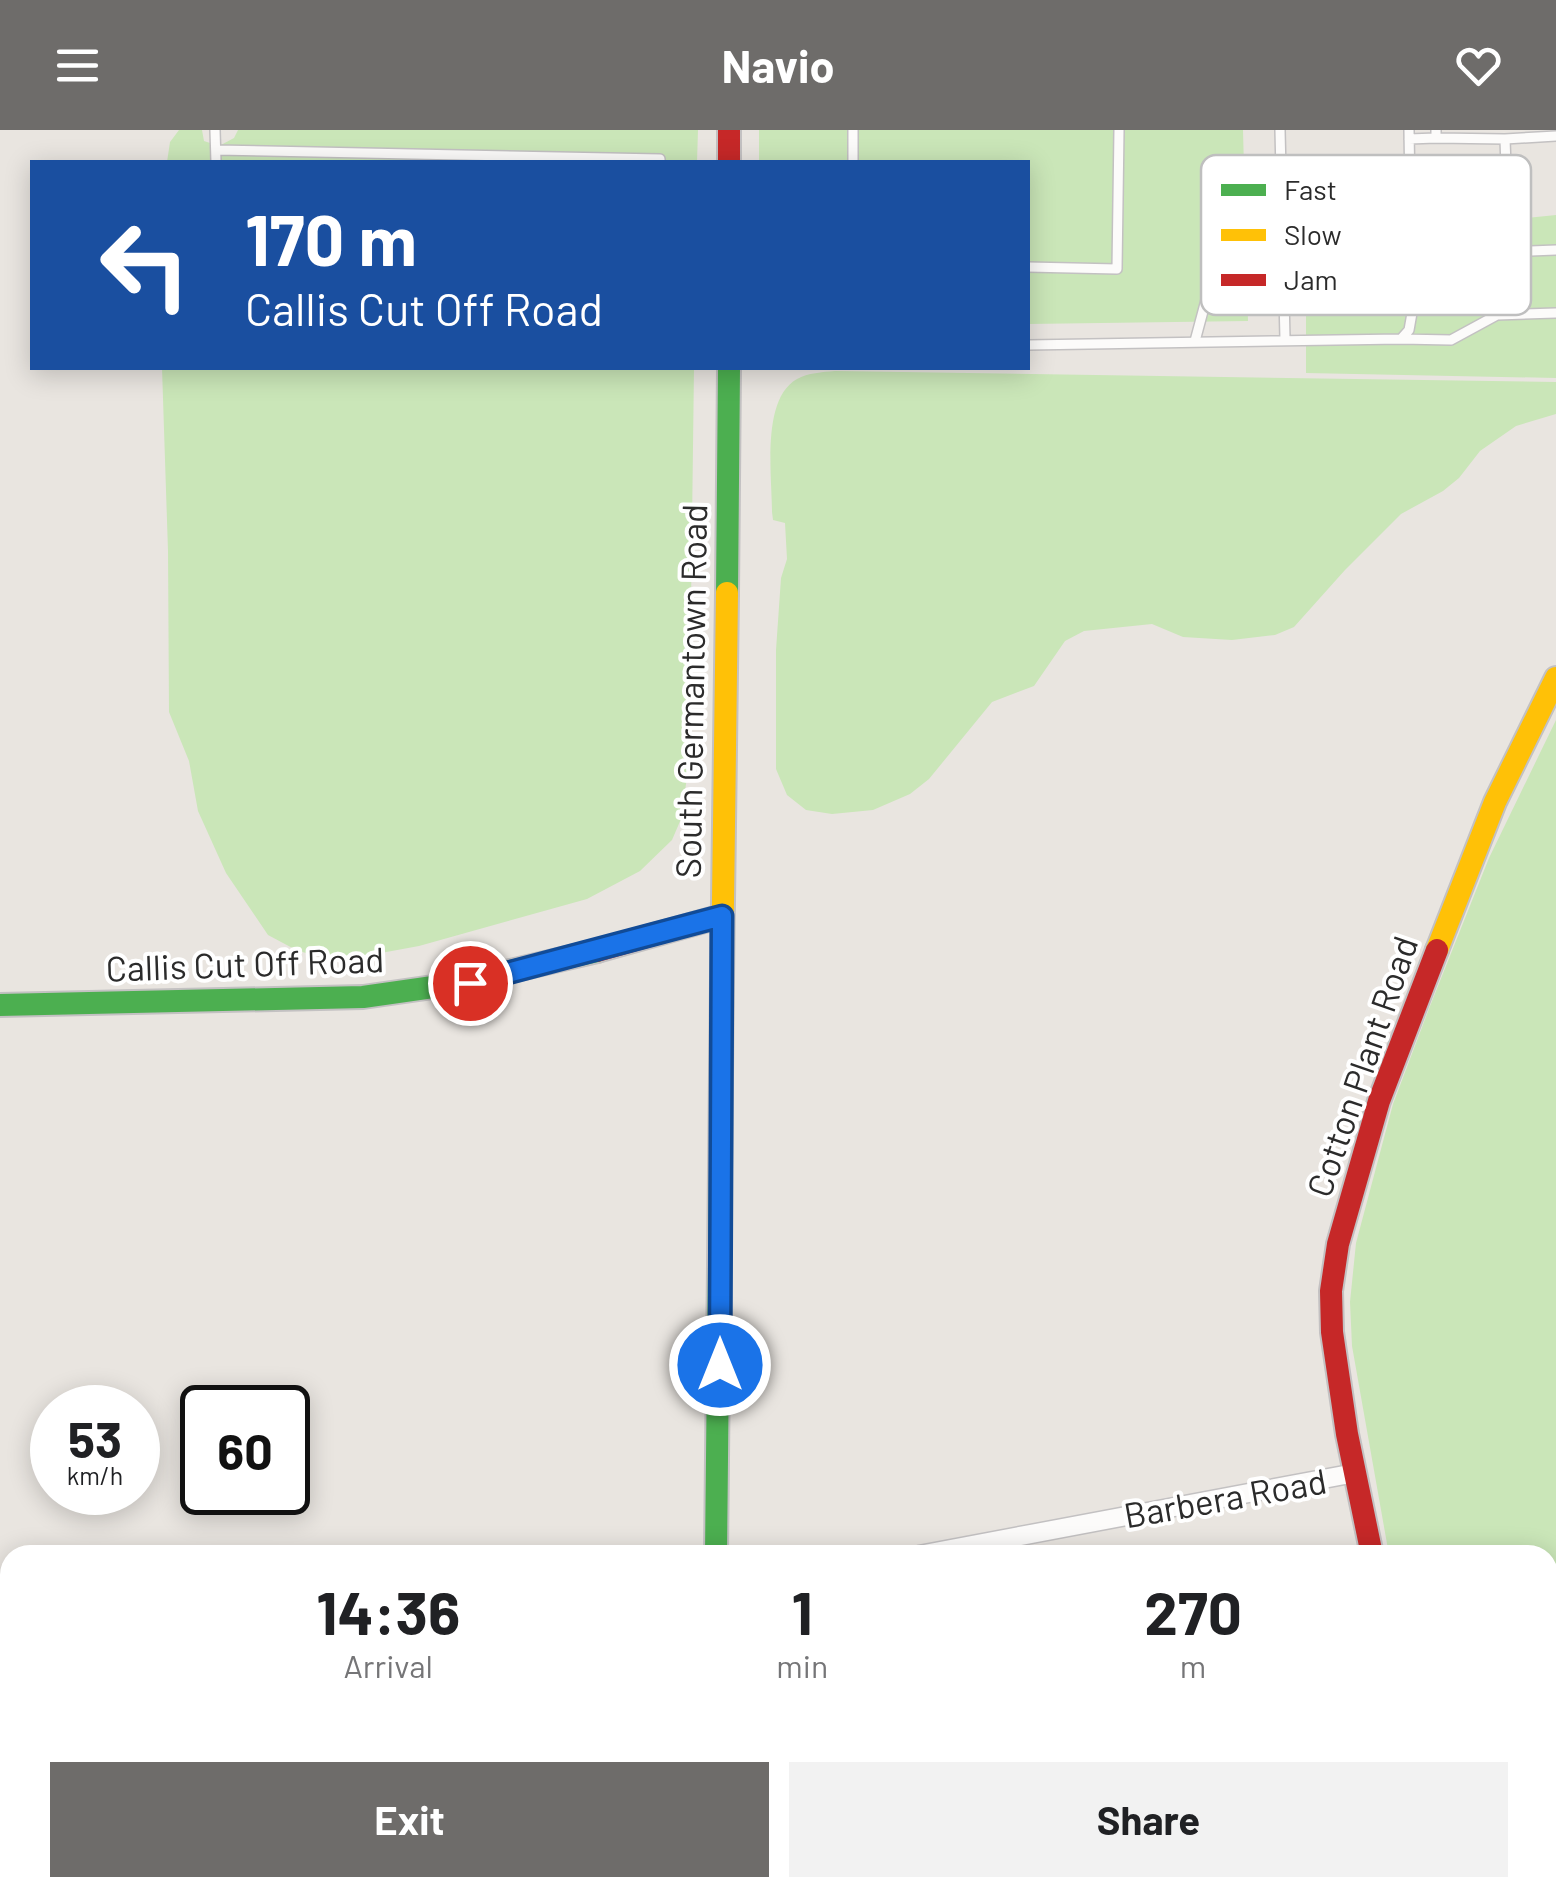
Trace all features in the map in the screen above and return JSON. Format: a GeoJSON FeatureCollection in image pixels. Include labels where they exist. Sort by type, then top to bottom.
{"type":"FeatureCollection","features":[{"type":"Feature","properties":{"kind":"street"},"geometry":{"type":"LineString","coordinates":[[729,130],[729,160]]}},
{"type":"Feature","properties":{"kind":"street","name":"South Germantown Road"},"geometry":{"type":"LineString","coordinates":[[716,1545],[730,370]]}},
{"type":"Feature","properties":{"kind":"street","name":"Cotton Plant Road"},"geometry":{"type":"LineString","coordinates":[[1370,1545],[1332,1332],[1331,1291],[1342,1227],[1379,1101],[1494,802],[1556,678]]}},
{"type":"Feature","properties":{"kind":"street","name":"Callis Cut Off Road"},"geometry":{"type":"LineString","coordinates":[[0,1004],[363,998],[416,992],[554,962],[722,916]]}},
{"type":"Feature","properties":{"kind":"street","name":"Barbera Road"},"geometry":{"type":"LineString","coordinates":[[971,1545],[1355,1473]]}},
{"type":"Feature","properties":{"kind":"lane"},"geometry":{"type":"LineString","coordinates":[[215,130],[216,160]]}},
{"type":"Feature","properties":{"kind":"lane"},"geometry":{"type":"LineString","coordinates":[[853,130],[853,160]]}},
{"type":"Feature","properties":{"kind":"lane"},"geometry":{"type":"LineString","coordinates":[[1030,267],[1117,269],[1119,130]]}},
{"type":"Feature","properties":{"kind":"lane"},"geometry":{"type":"LineString","coordinates":[[1280,130],[1281,155]]}},
{"type":"Feature","properties":{"kind":"lane"},"geometry":{"type":"LineString","coordinates":[[1409,134],[1473,139],[1556,136]]}},
{"type":"Feature","properties":{"kind":"lane"},"geometry":{"type":"LineString","coordinates":[[1505,139],[1506,155]]}},
{"type":"Feature","properties":{"kind":"lane"},"geometry":{"type":"LineString","coordinates":[[216,150],[660,160]]}},
{"type":"Feature","properties":{"kind":"lane"},"geometry":{"type":"LineString","coordinates":[[1531,251],[1556,250]]}},
{"type":"Feature","properties":{"kind":"lane"},"geometry":{"type":"LineString","coordinates":[[1531,314],[1556,313]]}},
{"type":"Feature","properties":{"kind":"lane"},"geometry":{"type":"LineString","coordinates":[[1194,341],[1201,315]]}},
{"type":"Feature","properties":{"kind":"lane"},"geometry":{"type":"LineString","coordinates":[[1285,315],[1285,339]]}},
{"type":"Feature","properties":{"kind":"lane"},"geometry":{"type":"LineString","coordinates":[[1401,339],[1409,330],[1412,315]]}},
{"type":"Feature","properties":{"kind":"lane"},"geometry":{"type":"LineString","coordinates":[[1030,346],[1285,339],[1452,340],[1497,315]]}},
{"type":"Feature","properties":{"kind":"green space"},"geometry":{"type":"Polygon","coordinates":[[[179,130],[202,130],[204,141],[219,146],[234,138],[238,130],[698,130],[697,160],[167,160],[170,142],[179,130]]]}},
{"type":"Feature","properties":{"kind":"green space"},"geometry":{"type":"Polygon","coordinates":[[[759,130],[1243,130],[1244,155],[1201,155],[1201,315],[1248,315],[1248,321],[1030,324],[1030,160],[759,160],[759,130]]]}},
{"type":"Feature","properties":{"kind":"green space"},"geometry":{"type":"Polygon","coordinates":[[[1556,215],[1556,378],[1306,373],[1306,315],[1531,315],[1531,218],[1556,215]]]}},
{"type":"Feature","properties":{"kind":"green space"},"geometry":{"type":"Polygon","coordinates":[[[162,370],[694,370],[689,763],[681,819],[672,840],[640,871],[587,899],[419,946],[370,955],[319,956],[298,951],[268,935],[226,873],[198,811],[189,761],[169,712],[162,370]]]}},
{"type":"Feature","properties":{"kind":"green space"},"geometry":{"type":"Polygon","coordinates":[[[835,371],[1556,382],[1556,414],[1516,426],[1480,451],[1443,491],[1401,514],[1294,627],[1275,635],[1232,640],[1183,637],[1152,624],[1084,631],[1065,641],[1034,686],[992,702],[929,779],[910,794],[873,810],[832,814],[806,810],[787,795],[776,769],[776,650],[781,578],[787,559],[785,523],[773,520],[770,459],[773,420],[786,389],[801,377],[835,371]]]}},
{"type":"Feature","properties":{"kind":"green space"},"geometry":{"type":"Polygon","coordinates":[[[1556,720],[1556,1545],[1387,1545],[1352,1346],[1350,1302],[1356,1243],[1393,1104],[1489,858],[1556,720]]]}},
{"type":"Feature","properties":{"kind":"traffic: fast"},"geometry":{"type":"LineString","coordinates":[[727,593],[729,370]]}},
{"type":"Feature","properties":{"kind":"traffic: fast"},"geometry":{"type":"LineString","coordinates":[[0,1005],[363,997],[454,984],[597,951]]}},
{"type":"Feature","properties":{"kind":"traffic: fast"},"geometry":{"type":"LineString","coordinates":[[716,1545],[722,978]]}},
{"type":"Feature","properties":{"kind":"traffic: slow"},"geometry":{"type":"LineString","coordinates":[[722,978],[727,593]]}},
{"type":"Feature","properties":{"kind":"traffic: slow"},"geometry":{"type":"LineString","coordinates":[[1437,950],[1495,802],[1556,678]]}},
{"type":"Feature","properties":{"kind":"traffic: jam"},"geometry":{"type":"LineString","coordinates":[[729,130],[729,160]]}},
{"type":"Feature","properties":{"kind":"traffic: jam"},"geometry":{"type":"LineString","coordinates":[[597,951],[722,916]]}},
{"type":"Feature","properties":{"kind":"traffic: jam"},"geometry":{"type":"LineString","coordinates":[[1370,1545],[1347,1434],[1332,1332],[1331,1291],[1338,1244],[1379,1101],[1437,950]]}},
{"type":"Feature","properties":{"kind":"route"},"geometry":{"type":"LineString","coordinates":[[470,983],[722,916],[720,1365]]}}]}
